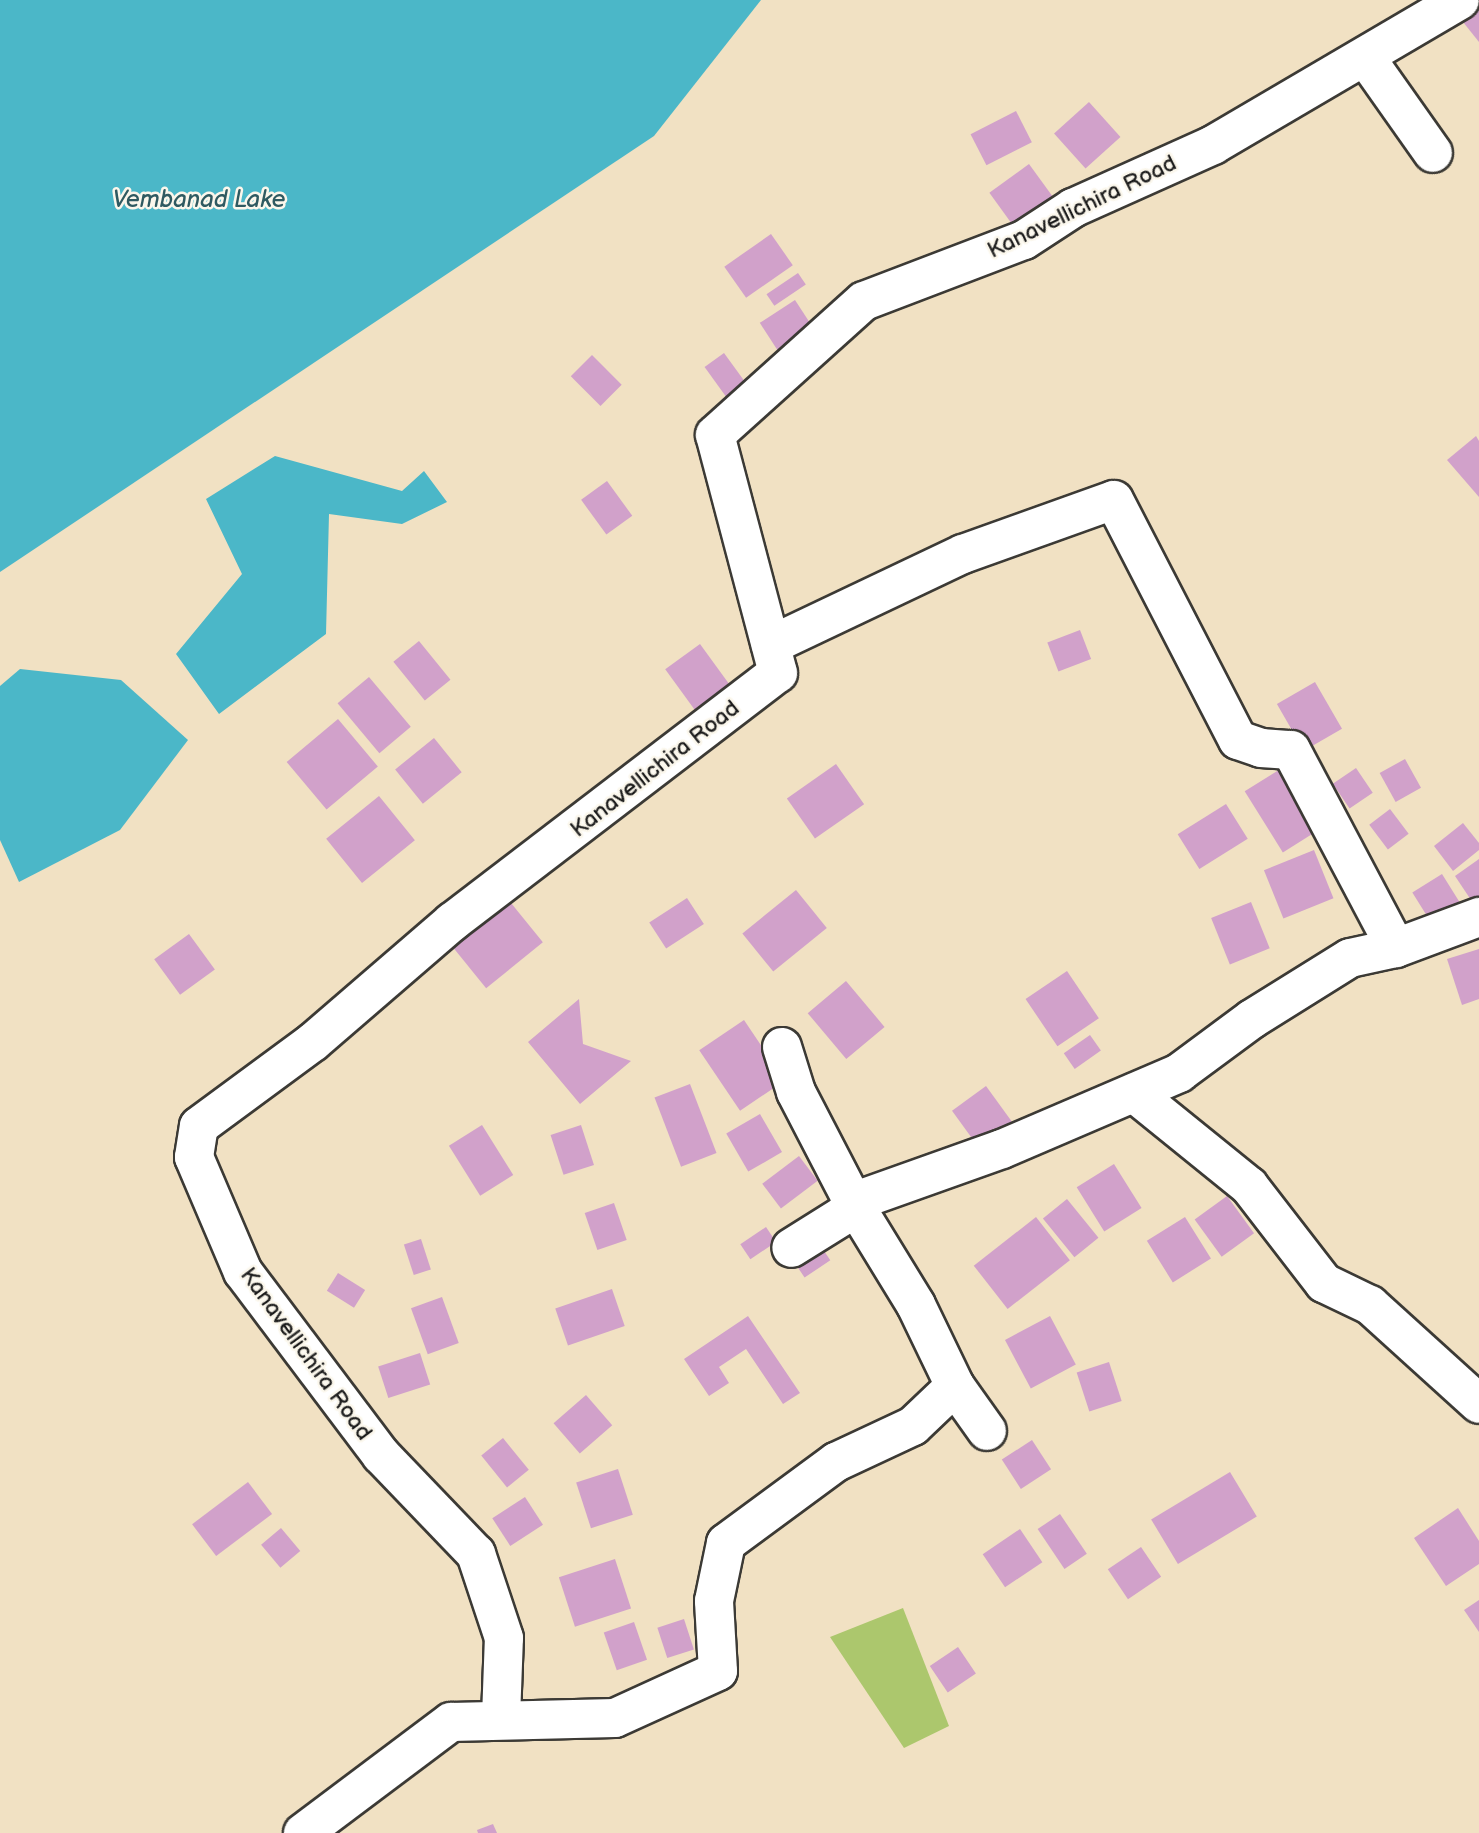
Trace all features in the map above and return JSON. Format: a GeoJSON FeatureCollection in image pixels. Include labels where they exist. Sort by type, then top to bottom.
{"type":"FeatureCollection","features":[{"type":"Feature","properties":{"kind":"street","name":"Kanavellichira Road"},"geometry":{"type":"LineString","coordinates":[[501,1718],[504,1638],[476,1554],[381,1455],[243,1272],[194,1157],[199,1126],[313,1042],[452,922],[778,673],[715,435],[864,301],[1024,240],[1073,208],[1213,145],[1366,58],[1460,0]]}},
{"type":"Feature","properties":{"kind":"street"},"geometry":{"type":"LineString","coordinates":[[1366,58],[1433,153]]}},
{"type":"Feature","properties":{"kind":"street"},"geometry":{"type":"LineString","coordinates":[[771,645],[962,554],[1114,500],[1238,740],[1291,750],[1396,948]]}},
{"type":"Feature","properties":{"kind":"street"},"geometry":{"type":"LineString","coordinates":[[791,1248],[844,1215],[853,1202],[1002,1149],[1179,1073],[1252,1019],[1350,958],[1396,948],[1479,917]]}},
{"type":"Feature","properties":{"kind":"street"},"geometry":{"type":"LineString","coordinates":[[782,1047],[796,1092],[853,1202],[916,1305],[955,1387],[987,1431]]}},
{"type":"Feature","properties":{"kind":"street"},"geometry":{"type":"LineString","coordinates":[[1133,1093],[1249,1186],[1324,1283],[1370,1305],[1479,1405]]}},
{"type":"Feature","properties":{"kind":"street"},"geometry":{"type":"LineString","coordinates":[[303,1833],[451,1723],[501,1718],[615,1718],[718,1671],[714,1601],[726,1543],[836,1462],[913,1426],[955,1387]]}},
{"type":"Feature","properties":{"kind":"green space"},"geometry":{"type":"Polygon","coordinates":[[[903,1608],[949,1726],[904,1748],[830,1637],[903,1608]]]}},
{"type":"Feature","properties":{"kind":"water","name":"Vembanad Lake"},"geometry":{"type":"Polygon","coordinates":[[[0,0],[761,0],[654,136],[0,572],[0,0]]]}},
{"type":"Feature","properties":{"kind":"water"},"geometry":{"type":"Polygon","coordinates":[[[275,456],[402,491],[424,471],[447,502],[402,524],[329,514],[326,634],[219,714],[176,654],[242,574],[206,499],[275,456]]]}},
{"type":"Feature","properties":{"kind":"water"},"geometry":{"type":"Polygon","coordinates":[[[20,669],[121,680],[188,740],[120,830],[19,882],[0,840],[0,686],[20,669]]]}},
{"type":"Feature","properties":{"kind":"building"},"geometry":{"type":"Polygon","coordinates":[[[1479,1],[1479,42],[1459,17],[1479,1]]]}},
{"type":"Feature","properties":{"kind":"building"},"geometry":{"type":"Polygon","coordinates":[[[1089,102],[1120,137],[1086,168],[1054,133],[1089,102]]]}},
{"type":"Feature","properties":{"kind":"building"},"geometry":{"type":"Polygon","coordinates":[[[1016,111],[1032,142],[986,165],[971,134],[1016,111]]]}},
{"type":"Feature","properties":{"kind":"building"},"geometry":{"type":"Polygon","coordinates":[[[1029,164],[1057,203],[1018,232],[989,193],[1029,164]]]}},
{"type":"Feature","properties":{"kind":"building"},"geometry":{"type":"Polygon","coordinates":[[[771,234],[793,265],[746,298],[724,267],[771,234]]]}},
{"type":"Feature","properties":{"kind":"building"},"geometry":{"type":"Polygon","coordinates":[[[798,273],[806,285],[774,306],[766,294],[798,273]]]}},
{"type":"Feature","properties":{"kind":"building"},"geometry":{"type":"Polygon","coordinates":[[[795,300],[816,332],[780,355],[760,323],[795,300]]]}},
{"type":"Feature","properties":{"kind":"building"},"geometry":{"type":"Polygon","coordinates":[[[724,353],[747,385],[728,399],[705,367],[724,353]]]}},
{"type":"Feature","properties":{"kind":"building"},"geometry":{"type":"Polygon","coordinates":[[[592,355],[622,385],[600,406],[571,376],[592,355]]]}},
{"type":"Feature","properties":{"kind":"building"},"geometry":{"type":"Polygon","coordinates":[[[1476,436],[1479,441],[1479,497],[1447,460],[1476,436]]]}},
{"type":"Feature","properties":{"kind":"building"},"geometry":{"type":"Polygon","coordinates":[[[607,481],[632,516],[606,535],[581,500],[607,481]]]}},
{"type":"Feature","properties":{"kind":"building"},"geometry":{"type":"Polygon","coordinates":[[[1080,630],[1091,659],[1058,671],[1047,643],[1080,630]]]}},
{"type":"Feature","properties":{"kind":"building"},"geometry":{"type":"Polygon","coordinates":[[[419,641],[450,680],[425,701],[393,662],[419,641]]]}},
{"type":"Feature","properties":{"kind":"building"},"geometry":{"type":"Polygon","coordinates":[[[700,644],[733,689],[698,715],[665,669],[700,644]]]}},
{"type":"Feature","properties":{"kind":"building"},"geometry":{"type":"Polygon","coordinates":[[[369,677],[411,727],[379,753],[338,703],[369,677]]]}},
{"type":"Feature","properties":{"kind":"building"},"geometry":{"type":"Polygon","coordinates":[[[1315,682],[1342,729],[1304,751],[1277,704],[1315,682]]]}},
{"type":"Feature","properties":{"kind":"building"},"geometry":{"type":"Polygon","coordinates":[[[338,719],[378,766],[327,810],[287,762],[338,719]]]}},
{"type":"Feature","properties":{"kind":"building"},"geometry":{"type":"Polygon","coordinates":[[[434,738],[462,772],[423,804],[395,769],[434,738]]]}},
{"type":"Feature","properties":{"kind":"building"},"geometry":{"type":"Polygon","coordinates":[[[1405,759],[1421,788],[1396,802],[1380,773],[1405,759]]]}},
{"type":"Feature","properties":{"kind":"building"},"geometry":{"type":"Polygon","coordinates":[[[836,764],[864,804],[815,839],[787,798],[836,764]]]}},
{"type":"Feature","properties":{"kind":"building"},"geometry":{"type":"Polygon","coordinates":[[[1282,768],[1320,829],[1283,852],[1245,791],[1282,768]]]}},
{"type":"Feature","properties":{"kind":"building"},"geometry":{"type":"Polygon","coordinates":[[[1356,768],[1373,793],[1350,809],[1333,784],[1356,768]]]}},
{"type":"Feature","properties":{"kind":"building"},"geometry":{"type":"Polygon","coordinates":[[[379,796],[415,840],[362,883],[326,839],[379,796]]]}},
{"type":"Feature","properties":{"kind":"building"},"geometry":{"type":"Polygon","coordinates":[[[1226,804],[1248,839],[1199,869],[1178,834],[1226,804]]]}},
{"type":"Feature","properties":{"kind":"building"},"geometry":{"type":"Polygon","coordinates":[[[1390,809],[1409,834],[1388,849],[1369,825],[1390,809]]]}},
{"type":"Feature","properties":{"kind":"building"},"geometry":{"type":"Polygon","coordinates":[[[1463,823],[1479,843],[1479,850],[1453,871],[1434,846],[1463,823]]]}},
{"type":"Feature","properties":{"kind":"building"},"geometry":{"type":"Polygon","coordinates":[[[1314,850],[1333,898],[1283,918],[1264,870],[1314,850]]]}},
{"type":"Feature","properties":{"kind":"building"},"geometry":{"type":"Polygon","coordinates":[[[1479,859],[1479,912],[1455,876],[1479,859]]]}},
{"type":"Feature","properties":{"kind":"building"},"geometry":{"type":"Polygon","coordinates":[[[1442,874],[1466,913],[1437,932],[1412,893],[1442,874]]]}},
{"type":"Feature","properties":{"kind":"building"},"geometry":{"type":"Polygon","coordinates":[[[796,890],[827,928],[773,972],[742,933],[796,890]]]}},
{"type":"Feature","properties":{"kind":"building"},"geometry":{"type":"Polygon","coordinates":[[[507,898],[543,942],[486,988],[450,944],[507,898]]]}},
{"type":"Feature","properties":{"kind":"building"},"geometry":{"type":"Polygon","coordinates":[[[687,898],[704,924],[666,949],[649,923],[687,898]]]}},
{"type":"Feature","properties":{"kind":"building"},"geometry":{"type":"Polygon","coordinates":[[[1251,902],[1270,948],[1230,964],[1211,918],[1251,902]]]}},
{"type":"Feature","properties":{"kind":"building"},"geometry":{"type":"Polygon","coordinates":[[[189,934],[215,970],[180,995],[154,959],[189,934]]]}},
{"type":"Feature","properties":{"kind":"building"},"geometry":{"type":"Polygon","coordinates":[[[1479,949],[1479,999],[1462,1005],[1447,959],[1479,949]]]}},
{"type":"Feature","properties":{"kind":"building"},"geometry":{"type":"Polygon","coordinates":[[[1067,971],[1099,1018],[1057,1046],[1026,999],[1067,971]]]}},
{"type":"Feature","properties":{"kind":"building"},"geometry":{"type":"Polygon","coordinates":[[[846,981],[885,1027],[846,1059],[808,1013],[846,981]]]}},
{"type":"Feature","properties":{"kind":"building"},"geometry":{"type":"Polygon","coordinates":[[[579,999],[583,1044],[631,1061],[580,1104],[528,1042],[579,999]]]}},
{"type":"Feature","properties":{"kind":"building"},"geometry":{"type":"Polygon","coordinates":[[[744,1020],[785,1081],[740,1111],[699,1050],[744,1020]]]}},
{"type":"Feature","properties":{"kind":"building"},"geometry":{"type":"Polygon","coordinates":[[[1090,1035],[1101,1051],[1075,1069],[1064,1053],[1090,1035]]]}},
{"type":"Feature","properties":{"kind":"building"},"geometry":{"type":"Polygon","coordinates":[[[690,1084],[717,1153],[681,1167],[655,1098],[690,1084]]]}},
{"type":"Feature","properties":{"kind":"building"},"geometry":{"type":"Polygon","coordinates":[[[986,1086],[1013,1123],[979,1148],[952,1111],[986,1086]]]}},
{"type":"Feature","properties":{"kind":"building"},"geometry":{"type":"Polygon","coordinates":[[[760,1114],[782,1152],[748,1172],[726,1134],[760,1114]]]}},
{"type":"Feature","properties":{"kind":"building"},"geometry":{"type":"Polygon","coordinates":[[[482,1125],[513,1175],[480,1196],[449,1146],[482,1125]]]}},
{"type":"Feature","properties":{"kind":"building"},"geometry":{"type":"Polygon","coordinates":[[[581,1125],[594,1165],[564,1175],[551,1135],[581,1125]]]}},
{"type":"Feature","properties":{"kind":"building"},"geometry":{"type":"Polygon","coordinates":[[[799,1156],[818,1181],[781,1208],[762,1184],[799,1156]]]}},
{"type":"Feature","properties":{"kind":"building"},"geometry":{"type":"Polygon","coordinates":[[[1114,1164],[1142,1208],[1104,1231],[1077,1187],[1114,1164]]]}},
{"type":"Feature","properties":{"kind":"building"},"geometry":{"type":"Polygon","coordinates":[[[1227,1196],[1254,1233],[1222,1257],[1195,1220],[1227,1196]]]}},
{"type":"Feature","properties":{"kind":"building"},"geometry":{"type":"Polygon","coordinates":[[[1067,1199],[1098,1238],[1074,1257],[1043,1219],[1067,1199]]]}},
{"type":"Feature","properties":{"kind":"building"},"geometry":{"type":"Polygon","coordinates":[[[614,1203],[627,1240],[597,1250],[585,1213],[614,1203]]]}},
{"type":"Feature","properties":{"kind":"building"},"geometry":{"type":"Polygon","coordinates":[[[1036,1217],[1070,1260],[1008,1309],[974,1266],[1036,1217]]]}},
{"type":"Feature","properties":{"kind":"building"},"geometry":{"type":"Polygon","coordinates":[[[1185,1217],[1211,1259],[1173,1282],[1147,1241],[1185,1217]]]}},
{"type":"Feature","properties":{"kind":"building"},"geometry":{"type":"Polygon","coordinates":[[[766,1227],[776,1242],[750,1259],[740,1244],[766,1227]]]}},
{"type":"Feature","properties":{"kind":"building"},"geometry":{"type":"Polygon","coordinates":[[[421,1239],[431,1269],[414,1275],[404,1245],[421,1239]]]}},
{"type":"Feature","properties":{"kind":"building"},"geometry":{"type":"Polygon","coordinates":[[[818,1242],[830,1260],[805,1278],[792,1259],[818,1242]]]}},
{"type":"Feature","properties":{"kind":"building"},"geometry":{"type":"Polygon","coordinates":[[[338,1273],[365,1290],[354,1308],[327,1291],[338,1273]]]}},
{"type":"Feature","properties":{"kind":"building"},"geometry":{"type":"Polygon","coordinates":[[[612,1289],[625,1326],[568,1345],[555,1309],[612,1289]]]}},
{"type":"Feature","properties":{"kind":"building"},"geometry":{"type":"Polygon","coordinates":[[[442,1297],[459,1343],[428,1354],[411,1308],[442,1297]]]}},
{"type":"Feature","properties":{"kind":"building"},"geometry":{"type":"Polygon","coordinates":[[[748,1316],[800,1393],[783,1404],[746,1349],[719,1367],[729,1383],[709,1396],[684,1359],[748,1316]]]}},
{"type":"Feature","properties":{"kind":"building"},"geometry":{"type":"Polygon","coordinates":[[[1050,1316],[1076,1365],[1031,1389],[1005,1340],[1050,1316]]]}},
{"type":"Feature","properties":{"kind":"building"},"geometry":{"type":"Polygon","coordinates":[[[420,1353],[430,1384],[388,1398],[378,1367],[420,1353]]]}},
{"type":"Feature","properties":{"kind":"building"},"geometry":{"type":"Polygon","coordinates":[[[1109,1362],[1122,1401],[1089,1411],[1077,1373],[1109,1362]]]}},
{"type":"Feature","properties":{"kind":"building"},"geometry":{"type":"Polygon","coordinates":[[[586,1395],[612,1425],[580,1453],[554,1423],[586,1395]]]}},
{"type":"Feature","properties":{"kind":"building"},"geometry":{"type":"Polygon","coordinates":[[[503,1438],[529,1470],[507,1487],[481,1456],[503,1438]]]}},
{"type":"Feature","properties":{"kind":"building"},"geometry":{"type":"Polygon","coordinates":[[[1032,1440],[1051,1469],[1021,1489],[1002,1460],[1032,1440]]]}},
{"type":"Feature","properties":{"kind":"building"},"geometry":{"type":"Polygon","coordinates":[[[618,1469],[633,1515],[591,1528],[576,1483],[618,1469]]]}},
{"type":"Feature","properties":{"kind":"building"},"geometry":{"type":"Polygon","coordinates":[[[1230,1472],[1257,1517],[1178,1564],[1151,1519],[1230,1472]]]}},
{"type":"Feature","properties":{"kind":"building"},"geometry":{"type":"Polygon","coordinates":[[[248,1482],[272,1514],[216,1556],[192,1524],[248,1482]]]}},
{"type":"Feature","properties":{"kind":"building"},"geometry":{"type":"Polygon","coordinates":[[[525,1497],[543,1525],[510,1546],[492,1518],[525,1497]]]}},
{"type":"Feature","properties":{"kind":"building"},"geometry":{"type":"Polygon","coordinates":[[[1458,1508],[1479,1541],[1479,1564],[1446,1586],[1414,1538],[1458,1508]]]}},
{"type":"Feature","properties":{"kind":"building"},"geometry":{"type":"Polygon","coordinates":[[[1060,1514],[1087,1554],[1064,1569],[1038,1529],[1060,1514]]]}},
{"type":"Feature","properties":{"kind":"building"},"geometry":{"type":"Polygon","coordinates":[[[281,1528],[300,1551],[280,1568],[261,1545],[281,1528]]]}},
{"type":"Feature","properties":{"kind":"building"},"geometry":{"type":"Polygon","coordinates":[[[1020,1529],[1042,1562],[1005,1587],[983,1554],[1020,1529]]]}},
{"type":"Feature","properties":{"kind":"building"},"geometry":{"type":"Polygon","coordinates":[[[1141,1547],[1161,1577],[1128,1599],[1108,1569],[1141,1547]]]}},
{"type":"Feature","properties":{"kind":"building"},"geometry":{"type":"Polygon","coordinates":[[[615,1559],[631,1608],[575,1627],[559,1577],[615,1559]]]}},
{"type":"Feature","properties":{"kind":"building"},"geometry":{"type":"Polygon","coordinates":[[[1479,1600],[1479,1632],[1464,1610],[1479,1600]]]}},
{"type":"Feature","properties":{"kind":"building"},"geometry":{"type":"Polygon","coordinates":[[[684,1619],[694,1649],[667,1658],[657,1628],[684,1619]]]}},
{"type":"Feature","properties":{"kind":"building"},"geometry":{"type":"Polygon","coordinates":[[[634,1622],[647,1660],[617,1670],[604,1632],[634,1622]]]}},
{"type":"Feature","properties":{"kind":"building"},"geometry":{"type":"Polygon","coordinates":[[[958,1647],[976,1674],[948,1693],[930,1666],[958,1647]]]}},
{"type":"Feature","properties":{"kind":"building"},"geometry":{"type":"Polygon","coordinates":[[[493,1824],[497,1833],[478,1833],[477,1830],[493,1824]]]}}]}
